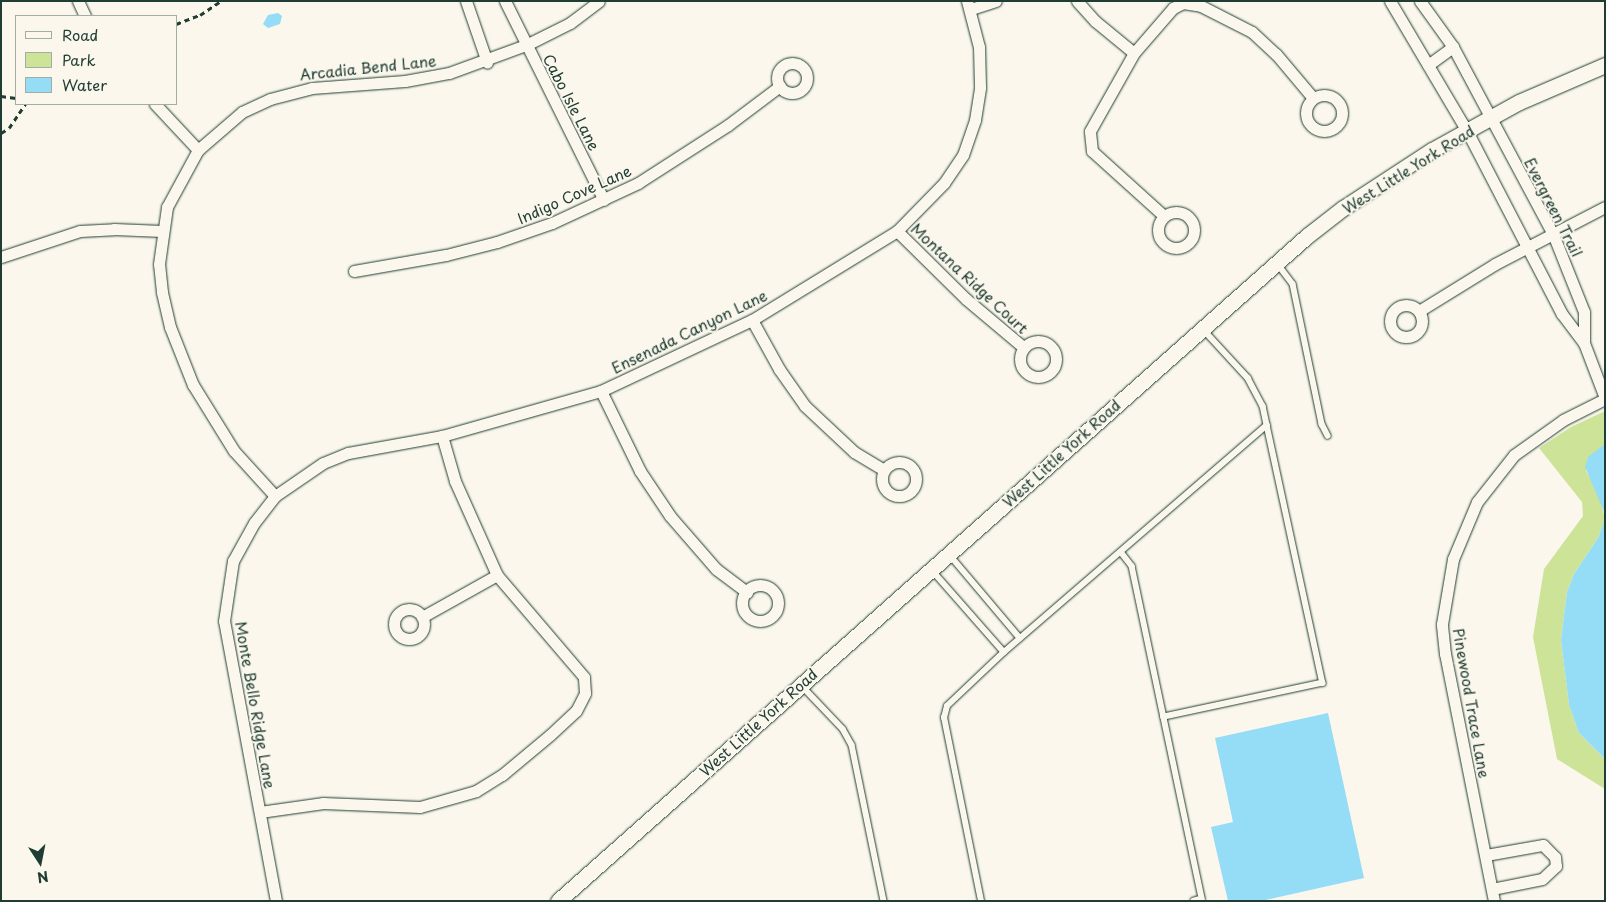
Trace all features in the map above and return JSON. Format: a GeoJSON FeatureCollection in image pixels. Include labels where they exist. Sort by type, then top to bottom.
{"type":"FeatureCollection","features":[{"type":"Feature","properties":{"kind":"main road","name":"West Little York Road"},"geometry":{"type":"LineString","coordinates":[[558,901],[1276,261],[1343,208],[1467,131],[1490,118],[1605,66]]}},
{"type":"Feature","properties":{"kind":"street"},"geometry":{"type":"LineString","coordinates":[[78,1],[85,15]]}},
{"type":"Feature","properties":{"kind":"street"},"geometry":{"type":"LineString","coordinates":[[466,1],[487,62]]}},
{"type":"Feature","properties":{"kind":"street","name":"Cabo Isle Lane"},"geometry":{"type":"LineString","coordinates":[[505,1],[604,200]]}},
{"type":"Feature","properties":{"kind":"street","name":"Arcadia Bend Lane"},"geometry":{"type":"LineString","coordinates":[[275,496],[234,451],[193,385],[178,350],[162,292],[159,264],[162,231],[167,208],[198,150],[242,112],[291,91],[405,81],[487,62],[570,23],[599,1]]}},
{"type":"Feature","properties":{"kind":"street"},"geometry":{"type":"LineString","coordinates":[[969,5],[996,1]]}},
{"type":"Feature","properties":{"kind":"street"},"geometry":{"type":"LineString","coordinates":[[1077,1],[1094,21],[1134,53]]}},
{"type":"Feature","properties":{"kind":"street","name":"Evergreen Trail"},"geometry":{"type":"LineString","coordinates":[[1390,1],[1467,131],[1529,246],[1562,314],[1584,343],[1605,398]]}},
{"type":"Feature","properties":{"kind":"street","name":"Evergreen Trail"},"geometry":{"type":"LineString","coordinates":[[1420,1],[1453,47],[1553,234],[1584,312],[1584,343]]}},
{"type":"Feature","properties":{"kind":"street"},"geometry":{"type":"LineString","coordinates":[[1164,216],[1092,151],[1090,144],[1093,122],[1134,53],[1173,8],[1183,3],[1201,6],[1252,32],[1276,54],[1313,98]]}},
{"type":"Feature","properties":{"kind":"street","name":"Ensenada Canyon Lane"},"geometry":{"type":"LineString","coordinates":[[275,496],[323,463],[348,454],[442,436],[601,391],[752,320],[897,231],[944,183],[963,154],[975,120],[980,87],[979,47],[969,5]]}},
{"type":"Feature","properties":{"kind":"street"},"geometry":{"type":"LineString","coordinates":[[1428,65],[1453,47]]}},
{"type":"Feature","properties":{"kind":"street","name":"Indigo Cove Lane"},"geometry":{"type":"LineString","coordinates":[[354,271],[406,264],[497,242],[604,200],[678,159],[780,86]]}},
{"type":"Feature","properties":{"kind":"street"},"geometry":{"type":"LineString","coordinates":[[155,105],[198,150]]}},
{"type":"Feature","properties":{"kind":"street"},"geometry":{"type":"LineString","coordinates":[[1419,311],[1529,246],[1605,208]]}},
{"type":"Feature","properties":{"kind":"street"},"geometry":{"type":"LineString","coordinates":[[1,257],[80,232],[114,229],[162,231]]}},
{"type":"Feature","properties":{"kind":"street","name":"Montana Ridge Court"},"geometry":{"type":"LineString","coordinates":[[897,231],[966,298],[1023,347]]}},
{"type":"Feature","properties":{"kind":"street"},"geometry":{"type":"LineString","coordinates":[[752,320],[779,369],[805,406],[854,452],[884,470]]}},
{"type":"Feature","properties":{"kind":"street"},"geometry":{"type":"LineString","coordinates":[[601,391],[640,471],[670,516],[716,569],[747,592]]}},
{"type":"Feature","properties":{"kind":"street","name":"Pinewood Trace Lane"},"geometry":{"type":"LineString","coordinates":[[1494,901],[1445,654],[1442,624],[1453,559],[1477,502],[1514,455],[1563,420],[1605,398]]}},
{"type":"Feature","properties":{"kind":"street"},"geometry":{"type":"LineString","coordinates":[[260,812],[323,803],[420,807],[476,791],[502,775],[550,735],[576,711],[585,693],[584,677],[497,575],[455,481],[442,436]]}},
{"type":"Feature","properties":{"kind":"street","name":"Monte Bello Ridge Lane"},"geometry":{"type":"LineString","coordinates":[[275,496],[254,523],[234,561],[224,621],[276,901]]}},
{"type":"Feature","properties":{"kind":"street"},"geometry":{"type":"LineString","coordinates":[[422,617],[497,575]]}},
{"type":"Feature","properties":{"kind":"street"},"geometry":{"type":"LineString","coordinates":[[1486,855],[1543,845],[1555,857],[1556,866],[1542,879],[1492,889]]}},
{"type":"Feature","properties":{"kind":"lane"},"geometry":{"type":"LineString","coordinates":[[1276,261],[1293,284],[1322,424],[1328,436]]}},
{"type":"Feature","properties":{"kind":"lane"},"geometry":{"type":"LineString","coordinates":[[1164,717],[1323,683],[1263,406],[1248,378],[1202,327]]}},
{"type":"Feature","properties":{"kind":"lane"},"geometry":{"type":"LineString","coordinates":[[981,901],[944,718],[947,706],[1020,638],[1267,426]]}},
{"type":"Feature","properties":{"kind":"lane"},"geometry":{"type":"LineString","coordinates":[[1121,552],[1132,566],[1164,717],[1202,899],[1194,901]]}},
{"type":"Feature","properties":{"kind":"lane"},"geometry":{"type":"LineString","coordinates":[[948,553],[1020,638]]}},
{"type":"Feature","properties":{"kind":"lane"},"geometry":{"type":"LineString","coordinates":[[931,568],[1004,652]]}},
{"type":"Feature","properties":{"kind":"lane"},"geometry":{"type":"LineString","coordinates":[[801,684],[843,728],[852,745],[884,901]]}},
{"type":"Feature","properties":{"kind":"path"},"geometry":{"type":"LineString","coordinates":[[178,23],[200,15],[221,1]]}},
{"type":"Feature","properties":{"kind":"path"},"geometry":{"type":"LineString","coordinates":[[1,96],[15,98]]}},
{"type":"Feature","properties":{"kind":"path"},"geometry":{"type":"LineString","coordinates":[[1,133],[9,128],[24,105]]}},
{"type":"Feature","properties":{"kind":"green space"},"geometry":{"type":"Polygon","coordinates":[[[1605,411],[1605,444],[1586,471],[1599,493],[1605,519],[1598,538],[1574,574],[1567,592],[1561,640],[1569,705],[1579,733],[1605,759],[1605,789],[1557,759],[1533,637],[1544,569],[1583,516],[1582,502],[1539,448],[1571,427],[1605,411]]]}},
{"type":"Feature","properties":{"kind":"water"},"geometry":{"type":"Polygon","coordinates":[[[278,13],[282,16],[280,24],[268,28],[263,24],[268,15],[278,13]]]}},
{"type":"Feature","properties":{"kind":"water"},"geometry":{"type":"Polygon","coordinates":[[[1605,444],[1605,514],[1585,467],[1588,457],[1605,444]]]}},
{"type":"Feature","properties":{"kind":"water"},"geometry":{"type":"Polygon","coordinates":[[[1605,519],[1605,759],[1579,733],[1569,705],[1561,640],[1567,592],[1574,574],[1598,538],[1605,519]]]}},
{"type":"Feature","properties":{"kind":"water"},"geometry":{"type":"Polygon","coordinates":[[[1328,713],[1364,878],[1261,901],[1228,901],[1211,827],[1233,822],[1215,738],[1328,713]]]}}]}
